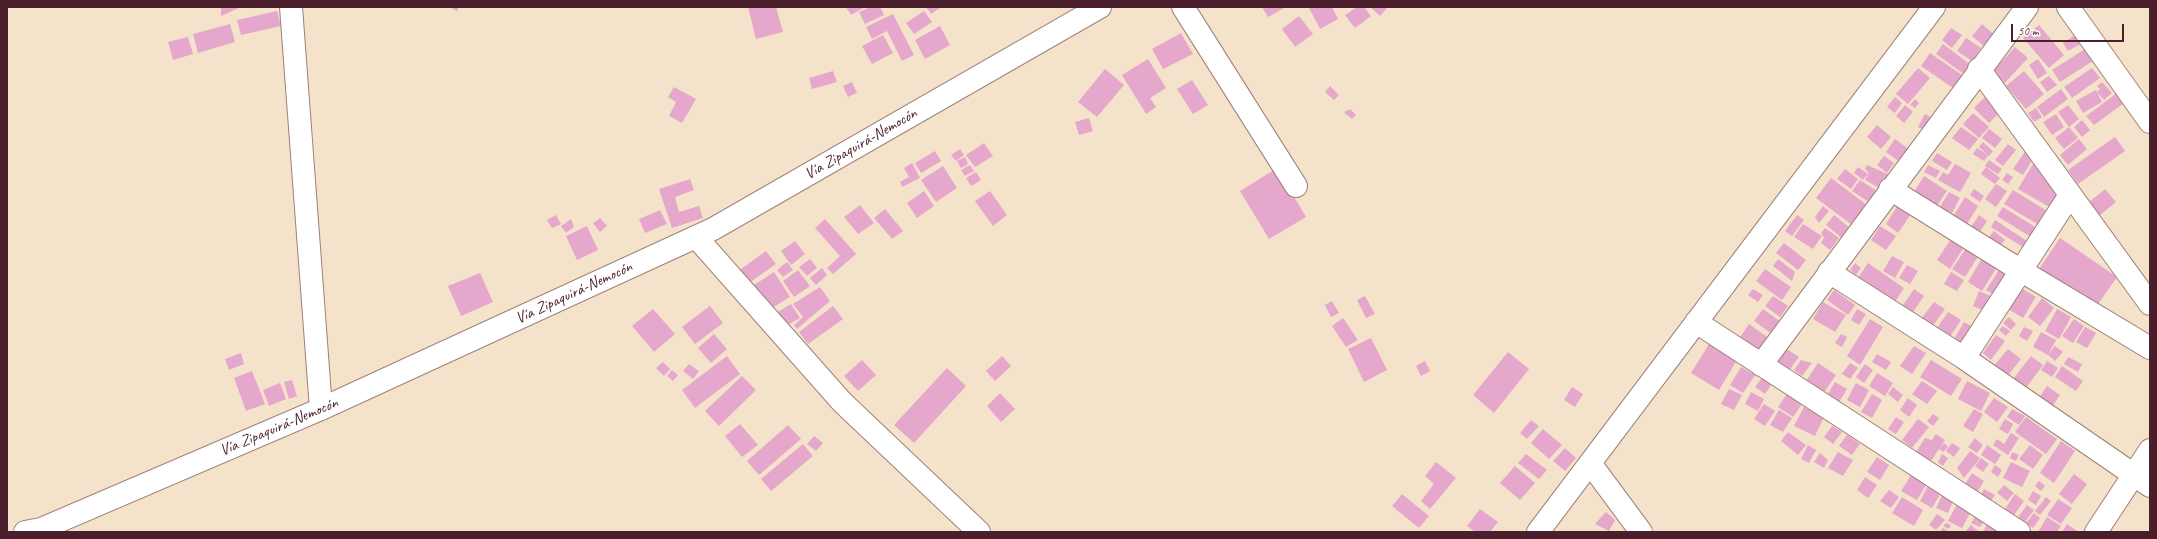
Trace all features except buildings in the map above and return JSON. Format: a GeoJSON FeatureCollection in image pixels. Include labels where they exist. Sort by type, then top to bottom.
{"type":"FeatureCollection","features":[{"type":"Feature","properties":{"kind":"street"},"geometry":{"type":"LineString","coordinates":[[291,7],[322,409]]}},
{"type":"Feature","properties":{"kind":"street","name":"Vía Zipaquirá-Nemocón"},"geometry":{"type":"LineString","coordinates":[[25,532],[41,529],[322,409],[713,229],[1100,7]]}},
{"type":"Feature","properties":{"kind":"street"},"geometry":{"type":"LineString","coordinates":[[1183,7],[1296,186]]}},
{"type":"Feature","properties":{"kind":"street"},"geometry":{"type":"LineString","coordinates":[[1538,532],[1934,7]]}},
{"type":"Feature","properties":{"kind":"street"},"geometry":{"type":"LineString","coordinates":[[1761,364],[1979,69],[2027,7]]}},
{"type":"Feature","properties":{"kind":"street"},"geometry":{"type":"LineString","coordinates":[[2068,7],[2150,122]]}},
{"type":"Feature","properties":{"kind":"street"},"geometry":{"type":"LineString","coordinates":[[1979,69],[2150,304]]}},
{"type":"Feature","properties":{"kind":"street"},"geometry":{"type":"LineString","coordinates":[[1890,189],[2020,270],[2150,348]]}},
{"type":"Feature","properties":{"kind":"street"},"geometry":{"type":"LineString","coordinates":[[1964,358],[2070,194]]}},
{"type":"Feature","properties":{"kind":"street"},"geometry":{"type":"LineString","coordinates":[[696,237],[842,402],[979,532]]}},
{"type":"Feature","properties":{"kind":"street"},"geometry":{"type":"LineString","coordinates":[[1829,272],[1964,358],[2143,480]]}},
{"type":"Feature","properties":{"kind":"street"},"geometry":{"type":"LineString","coordinates":[[1696,322],[2019,532]]}},
{"type":"Feature","properties":{"kind":"street"},"geometry":{"type":"LineString","coordinates":[[2096,532],[2143,480],[2150,450]]}},
{"type":"Feature","properties":{"kind":"street"},"geometry":{"type":"LineString","coordinates":[[1590,463],[1641,532]]}}]}
